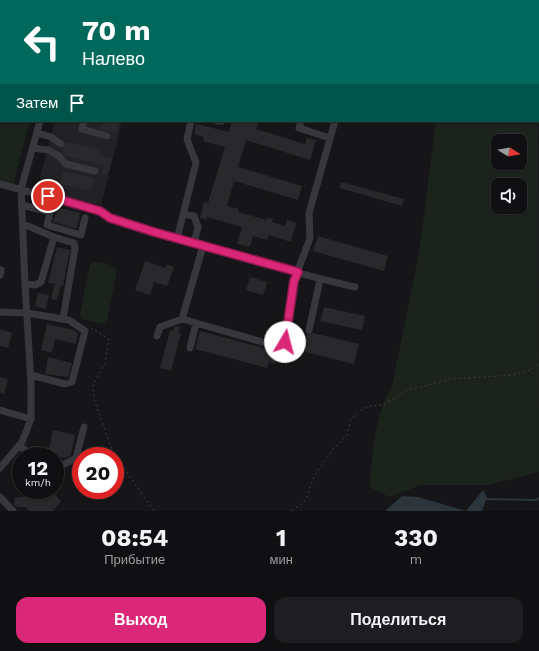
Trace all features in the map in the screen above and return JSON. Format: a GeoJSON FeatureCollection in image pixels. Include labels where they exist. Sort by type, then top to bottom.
{"type":"FeatureCollection","features":[{"type":"Feature","properties":{"kind":"street"},"geometry":{"type":"LineString","coordinates":[[0,468],[20,446],[30,419],[31,375],[21,189],[40,122]]}},
{"type":"Feature","properties":{"kind":"street"},"geometry":{"type":"LineString","coordinates":[[84,122],[82,129],[107,136]]}},
{"type":"Feature","properties":{"kind":"street"},"geometry":{"type":"LineString","coordinates":[[177,239],[196,163],[186,139],[191,122]]}},
{"type":"Feature","properties":{"kind":"street"},"geometry":{"type":"LineString","coordinates":[[301,122],[299,128],[330,138]]}},
{"type":"Feature","properties":{"kind":"street"},"geometry":{"type":"LineString","coordinates":[[157,336],[160,327],[182,320],[280,348],[285,342],[294,281],[310,238],[309,213],[335,122]]}},
{"type":"Feature","properties":{"kind":"street"},"geometry":{"type":"LineString","coordinates":[[37,132],[51,137],[61,144]]}},
{"type":"Feature","properties":{"kind":"street"},"geometry":{"type":"LineString","coordinates":[[33,148],[48,150],[59,156],[66,164],[95,171]]}},
{"type":"Feature","properties":{"kind":"street"},"geometry":{"type":"LineString","coordinates":[[0,184],[100,211],[110,218],[177,239],[298,272],[320,280],[355,287]]}},
{"type":"Feature","properties":{"kind":"street"},"geometry":{"type":"LineString","coordinates":[[52,204],[49,212],[48,225],[81,235],[85,218]]}},
{"type":"Feature","properties":{"kind":"street"},"geometry":{"type":"LineString","coordinates":[[22,205],[49,212]]}},
{"type":"Feature","properties":{"kind":"street"},"geometry":{"type":"LineString","coordinates":[[183,214],[194,216],[198,227],[194,243]]}},
{"type":"Feature","properties":{"kind":"street"},"geometry":{"type":"LineString","coordinates":[[23,224],[54,237],[74,243],[75,248],[63,319]]}},
{"type":"Feature","properties":{"kind":"street"},"geometry":{"type":"LineString","coordinates":[[25,284],[35,285],[42,282],[54,237]]}},
{"type":"Feature","properties":{"kind":"street"},"geometry":{"type":"LineString","coordinates":[[182,320],[204,246]]}},
{"type":"Feature","properties":{"kind":"street"},"geometry":{"type":"LineString","coordinates":[[309,330],[320,280]]}},
{"type":"Feature","properties":{"kind":"street"},"geometry":{"type":"LineString","coordinates":[[0,312],[27,313],[69,320],[85,331],[72,382],[64,384],[31,375]]}},
{"type":"Feature","properties":{"kind":"street"},"geometry":{"type":"LineString","coordinates":[[190,348],[196,323]]}},
{"type":"Feature","properties":{"kind":"street"},"geometry":{"type":"LineString","coordinates":[[0,410],[30,419]]}},
{"type":"Feature","properties":{"kind":"street"},"geometry":{"type":"LineString","coordinates":[[64,464],[76,458],[84,427]]}},
{"type":"Feature","properties":{"kind":"street"},"geometry":{"type":"LineString","coordinates":[[0,497],[13,511]]}},
{"type":"Feature","properties":{"kind":"path"},"geometry":{"type":"LineString","coordinates":[[89,327],[109,340],[105,363],[93,386],[94,399],[107,431],[113,453],[154,511]]}},
{"type":"Feature","properties":{"kind":"path"},"geometry":{"type":"LineString","coordinates":[[292,511],[306,500],[314,476],[333,449],[347,435],[351,420],[361,410],[370,406],[384,405],[408,390],[452,379],[512,375],[530,370],[539,364]]}},
{"type":"Feature","properties":{"kind":"shaded area"},"geometry":{"type":"Polygon","coordinates":[[[0,122],[30,122],[13,185],[0,181],[0,122]]]}},
{"type":"Feature","properties":{"kind":"shaded area"},"geometry":{"type":"Polygon","coordinates":[[[55,122],[122,122],[101,205],[49,194],[40,177],[55,122]]]}},
{"type":"Feature","properties":{"kind":"shaded area"},"geometry":{"type":"Polygon","coordinates":[[[436,122],[538,122],[539,472],[488,485],[421,485],[389,497],[370,487],[373,448],[378,421],[392,386],[419,254],[436,122]]]}},
{"type":"Feature","properties":{"kind":"shaded area"},"geometry":{"type":"Polygon","coordinates":[[[100,262],[117,269],[107,320],[103,324],[81,319],[80,314],[90,264],[100,262]]]}},
{"type":"Feature","properties":{"kind":"shaded area"},"geometry":{"type":"Polygon","coordinates":[[[483,490],[487,497],[482,511],[466,511],[483,490]]]}},
{"type":"Feature","properties":{"kind":"shaded area"},"geometry":{"type":"Polygon","coordinates":[[[402,496],[418,497],[466,511],[385,511],[402,496]]]}},
{"type":"Feature","properties":{"kind":"building"},"geometry":{"type":"Polygon","coordinates":[[[102,122],[120,122],[117,134],[100,129],[102,122]]]}},
{"type":"Feature","properties":{"kind":"building"},"geometry":{"type":"Polygon","coordinates":[[[232,122],[259,122],[256,129],[305,144],[307,138],[316,140],[310,160],[246,140],[238,167],[302,186],[298,200],[234,181],[227,206],[239,209],[238,212],[267,220],[267,218],[273,219],[272,222],[285,226],[287,220],[296,223],[291,242],[269,235],[267,240],[253,236],[250,247],[237,244],[242,227],[207,217],[206,220],[200,218],[204,202],[208,203],[225,147],[203,141],[204,137],[194,134],[196,124],[229,132],[232,122]]]}},
{"type":"Feature","properties":{"kind":"building"},"geometry":{"type":"Polygon","coordinates":[[[66,142],[100,150],[99,155],[112,158],[108,175],[102,174],[104,165],[65,156],[62,152],[66,142]]]}},
{"type":"Feature","properties":{"kind":"building"},"geometry":{"type":"Polygon","coordinates":[[[63,171],[94,178],[91,191],[60,184],[63,171]]]}},
{"type":"Feature","properties":{"kind":"building"},"geometry":{"type":"Polygon","coordinates":[[[341,182],[404,199],[402,206],[340,188],[341,182]]]}},
{"type":"Feature","properties":{"kind":"building"},"geometry":{"type":"Polygon","coordinates":[[[57,207],[80,213],[77,229],[53,222],[57,207]]]}},
{"type":"Feature","properties":{"kind":"building"},"geometry":{"type":"Polygon","coordinates":[[[318,236],[388,256],[384,271],[313,251],[318,236]]]}},
{"type":"Feature","properties":{"kind":"building"},"geometry":{"type":"Polygon","coordinates":[[[57,247],[70,250],[63,286],[61,285],[57,300],[51,299],[55,284],[48,283],[57,247]]]}},
{"type":"Feature","properties":{"kind":"building"},"geometry":{"type":"Polygon","coordinates":[[[145,261],[165,268],[167,264],[174,267],[167,286],[154,282],[150,295],[135,290],[145,261]]]}},
{"type":"Feature","properties":{"kind":"building"},"geometry":{"type":"Polygon","coordinates":[[[250,277],[267,282],[263,295],[246,290],[250,277]]]}},
{"type":"Feature","properties":{"kind":"building"},"geometry":{"type":"Polygon","coordinates":[[[38,293],[49,295],[46,309],[35,306],[38,293]]]}},
{"type":"Feature","properties":{"kind":"building"},"geometry":{"type":"Polygon","coordinates":[[[324,307],[365,316],[362,330],[320,321],[324,307]]]}},
{"type":"Feature","properties":{"kind":"building"},"geometry":{"type":"Polygon","coordinates":[[[47,324],[74,330],[78,333],[76,344],[55,339],[52,353],[41,350],[47,324]]]}},
{"type":"Feature","properties":{"kind":"building"},"geometry":{"type":"Polygon","coordinates":[[[180,326],[178,333],[181,333],[171,371],[160,368],[170,331],[173,331],[174,327],[180,326]]]}},
{"type":"Feature","properties":{"kind":"building"},"geometry":{"type":"Polygon","coordinates":[[[0,329],[12,333],[8,348],[0,346],[0,329]]]}},
{"type":"Feature","properties":{"kind":"building"},"geometry":{"type":"Polygon","coordinates":[[[200,331],[278,352],[275,364],[269,362],[267,368],[195,349],[200,331]]]}},
{"type":"Feature","properties":{"kind":"building"},"geometry":{"type":"Polygon","coordinates":[[[313,333],[359,344],[354,364],[302,351],[306,334],[313,333]]]}},
{"type":"Feature","properties":{"kind":"building"},"geometry":{"type":"Polygon","coordinates":[[[48,357],[72,363],[68,377],[45,374],[48,357]]]}},
{"type":"Feature","properties":{"kind":"building"},"geometry":{"type":"Polygon","coordinates":[[[0,377],[8,379],[4,394],[0,392],[0,377]]]}},
{"type":"Feature","properties":{"kind":"building"},"geometry":{"type":"Polygon","coordinates":[[[53,430],[75,435],[71,455],[65,458],[64,447],[49,447],[53,430]]]}},
{"type":"Feature","properties":{"kind":"building"},"geometry":{"type":"Polygon","coordinates":[[[15,499],[59,499],[61,501],[53,511],[29,511],[26,507],[17,507],[14,505],[15,499]]]}},
{"type":"Feature","properties":{"kind":"waterway"},"geometry":{"type":"LineString","coordinates":[[485,499],[536,500],[539,498]]}},
{"type":"Feature","properties":{"kind":"route"},"geometry":{"type":"LineString","coordinates":[[48,196],[100,211],[110,218],[154,232],[298,272],[294,281],[285,342]]}}]}
